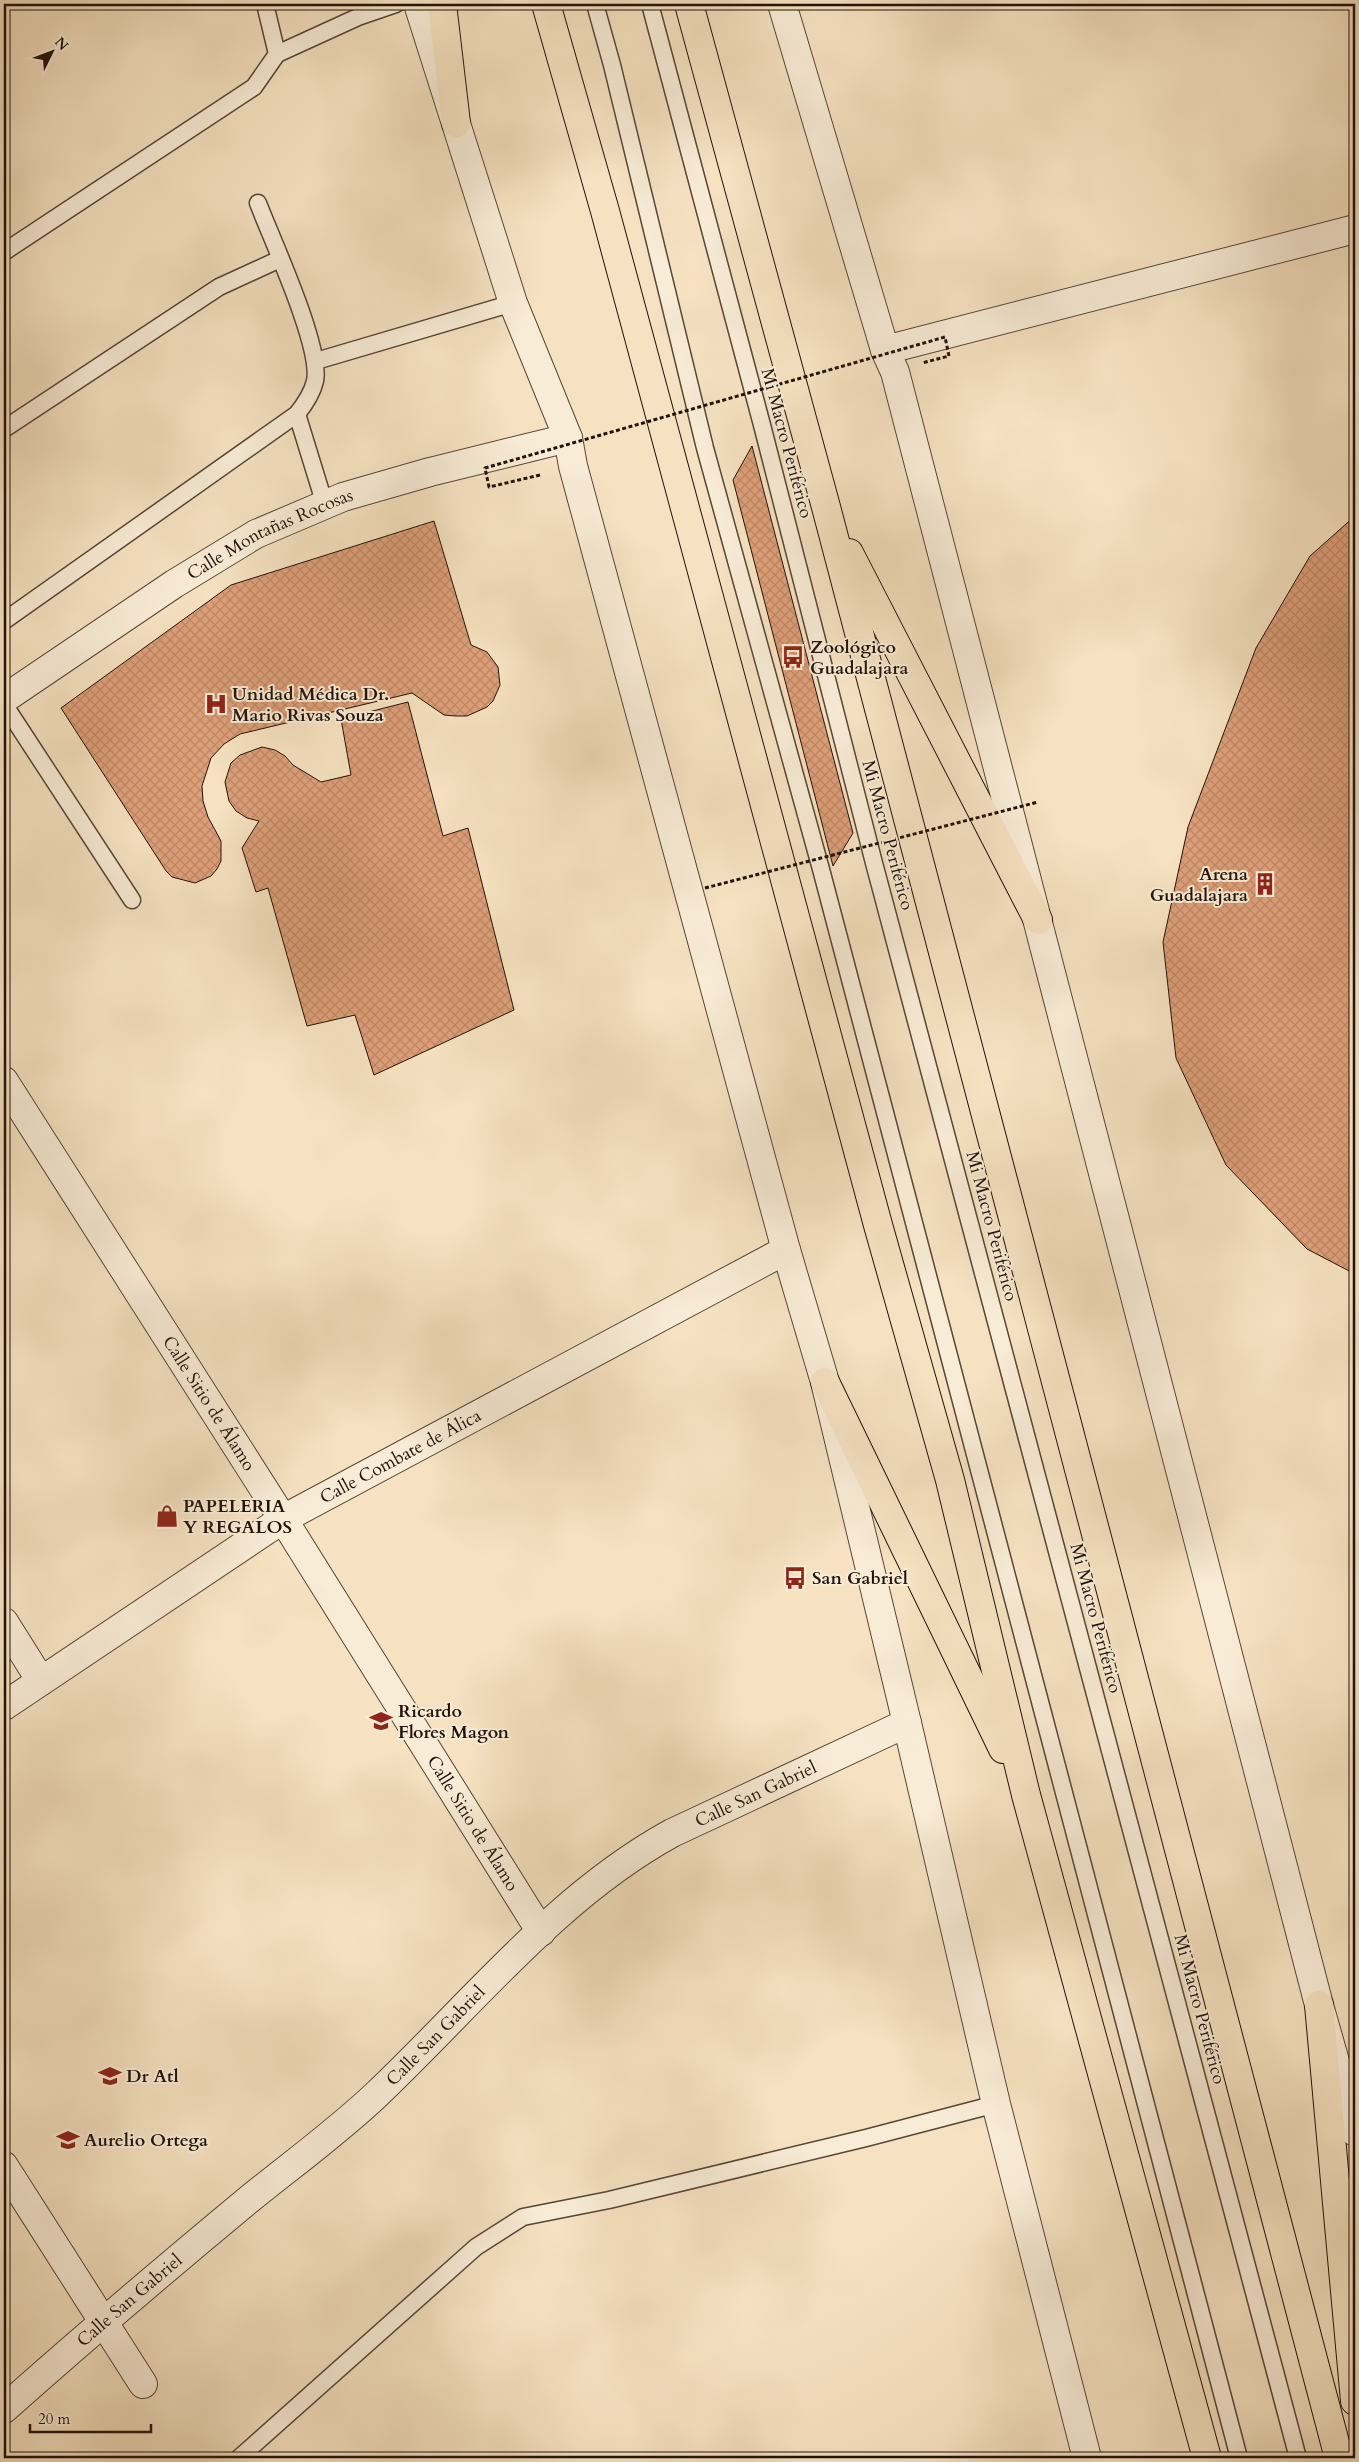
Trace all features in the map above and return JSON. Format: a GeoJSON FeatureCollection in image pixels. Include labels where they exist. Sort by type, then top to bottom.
{"type":"FeatureCollection","features":[{"type":"Feature","properties":{"kind":"highway"},"geometry":{"type":"LineString","coordinates":[[442,4],[456,123]]}},
{"type":"Feature","properties":{"kind":"highway"},"geometry":{"type":"LineString","coordinates":[[546,4],[608,220],[873,1206],[950,1480],[1026,1795],[1207,2458]]}},
{"type":"Feature","properties":{"kind":"highway"},"geometry":{"type":"LineString","coordinates":[[689,4],[826,507],[1339,2458]]}},
{"type":"Feature","properties":{"kind":"highway"},"geometry":{"type":"LineString","coordinates":[[826,507],[1038,920]]}},
{"type":"Feature","properties":{"kind":"highway"},"geometry":{"type":"LineString","coordinates":[[825,1382],[1026,1795]]}},
{"type":"Feature","properties":{"kind":"highway"},"geometry":{"type":"LineString","coordinates":[[1319,2005],[1355,2401]]}},
{"type":"Feature","properties":{"kind":"street"},"geometry":{"type":"LineString","coordinates":[[418,4],[513,304],[568,438],[573,466],[786,1250],[825,1382],[996,2104],[1087,2458]]}},
{"type":"Feature","properties":{"kind":"street"},"geometry":{"type":"LineString","coordinates":[[782,4],[885,350],[894,372],[1319,2005],[1355,2132]]}},
{"type":"Feature","properties":{"kind":"street"},"geometry":{"type":"LineString","coordinates":[[885,350],[1355,230]]}},
{"type":"Feature","properties":{"kind":"street","name":"Calle Montañas Rocosas"},"geometry":{"type":"LineString","coordinates":[[4,699],[174,584],[256,534],[326,505],[430,472],[568,438]]}},
{"type":"Feature","properties":{"kind":"street","name":"Calle Sitio de Álamo"},"geometry":{"type":"LineString","coordinates":[[4,1081],[283,1519],[541,1932]]}},
{"type":"Feature","properties":{"kind":"street","name":"Calle Combate de Álica"},"geometry":{"type":"LineString","coordinates":[[4,1706],[283,1519],[786,1250]]}},
{"type":"Feature","properties":{"kind":"street"},"geometry":{"type":"LineString","coordinates":[[4,1622],[41,1681]]}},
{"type":"Feature","properties":{"kind":"street","name":"Calle San Gabriel"},"geometry":{"type":"LineString","coordinates":[[4,2409],[102,2321],[376,2095],[541,1932],[606,1875],[636,1853],[672,1833],[907,1723]]}},
{"type":"Feature","properties":{"kind":"street"},"geometry":{"type":"LineString","coordinates":[[4,2166],[143,2384]]}},
{"type":"Feature","properties":{"kind":"lane"},"geometry":{"type":"LineString","coordinates":[[265,4],[277,54]]}},
{"type":"Feature","properties":{"kind":"lane"},"geometry":{"type":"LineString","coordinates":[[4,252],[254,87],[277,54],[358,17],[396,4]]}},
{"type":"Feature","properties":{"kind":"lane"},"geometry":{"type":"LineString","coordinates":[[595,4],[612,65],[704,448],[822,873],[1239,2458]]}},
{"type":"Feature","properties":{"kind":"lane","name":"Mi Macro Periférico"},"geometry":{"type":"LineString","coordinates":[[650,4],[762,425],[874,863],[1298,2458]]}},
{"type":"Feature","properties":{"kind":"lane"},"geometry":{"type":"LineString","coordinates":[[4,621],[297,414],[309,398],[316,380],[316,360],[258,203]]}},
{"type":"Feature","properties":{"kind":"lane"},"geometry":{"type":"LineString","coordinates":[[4,429],[219,287],[280,259]]}},
{"type":"Feature","properties":{"kind":"lane"},"geometry":{"type":"LineString","coordinates":[[316,360],[513,304]]}},
{"type":"Feature","properties":{"kind":"lane"},"geometry":{"type":"LineString","coordinates":[[297,414],[326,505]]}},
{"type":"Feature","properties":{"kind":"lane"},"geometry":{"type":"LineString","coordinates":[[4,704],[132,900]]}},
{"type":"Feature","properties":{"kind":"lane"},"geometry":{"type":"LineString","coordinates":[[239,2458],[476,2247],[523,2216],[609,2200],[866,2138],[996,2104]]}},
{"type":"Feature","properties":{"kind":"path"},"geometry":{"type":"LineString","coordinates":[[540,475],[489,487],[485,468],[945,337],[949,356],[922,363]]}},
{"type":"Feature","properties":{"kind":"path"},"geometry":{"type":"LineString","coordinates":[[706,888],[1038,802]]}},
{"type":"Feature","properties":{"kind":"building","name":"Zoológico Guadalajara"},"geometry":{"type":"Polygon","coordinates":[[[752,446],[853,833],[833,866],[733,480],[752,446]]]}},
{"type":"Feature","properties":{"kind":"building","name":"Arena Guadalajara"},"geometry":{"type":"Polygon","coordinates":[[[1355,516],[1355,1274],[1307,1249],[1226,1165],[1176,1058],[1163,942],[1188,827],[1256,648],[1310,556],[1355,516]]]}},
{"type":"Feature","properties":{"kind":"building","name":"Unidad Médica Dr. Mario Rivas Souza"},"geometry":{"type":"Polygon","coordinates":[[[434,521],[471,645],[487,652],[498,667],[500,685],[493,701],[487,707],[467,716],[444,715],[412,693],[240,734],[224,744],[211,758],[202,786],[203,801],[208,817],[221,841],[221,861],[211,876],[195,883],[172,877],[166,871],[61,708],[231,585],[434,521]]]}},
{"type":"Feature","properties":{"kind":"building"},"geometry":{"type":"Polygon","coordinates":[[[408,702],[443,836],[468,828],[514,1010],[374,1075],[355,1015],[307,1026],[268,888],[256,892],[242,848],[259,821],[247,818],[236,811],[229,801],[225,782],[231,763],[240,755],[262,747],[275,750],[285,756],[293,765],[321,782],[351,775],[341,719],[408,702]]]}},
{"type":"Feature","properties":{"kind":"place","name":"Zoológico Guadalajara"},"geometry":{"type":"Point","coordinates":[793,657]}},
{"type":"Feature","properties":{"kind":"place","name":"Unidad Médica Dr. Mario Rivas Souza"},"geometry":{"type":"Point","coordinates":[216,704]}},
{"type":"Feature","properties":{"kind":"place","name":"Arena Guadalajara"},"geometry":{"type":"Point","coordinates":[1265,884]}},
{"type":"Feature","properties":{"kind":"place","name":"PAPELERIA Y REGALOS"},"geometry":{"type":"Point","coordinates":[167,1516]}},
{"type":"Feature","properties":{"kind":"place","name":"San Gabriel"},"geometry":{"type":"Point","coordinates":[795,1578]}},
{"type":"Feature","properties":{"kind":"place","name":"Ricardo Flores Magon"},"geometry":{"type":"Point","coordinates":[381,1721]}},
{"type":"Feature","properties":{"kind":"place","name":"Dr Atl"},"geometry":{"type":"Point","coordinates":[110,2076]}},
{"type":"Feature","properties":{"kind":"place","name":"Aurelio Ortega"},"geometry":{"type":"Point","coordinates":[68,2140]}}]}
